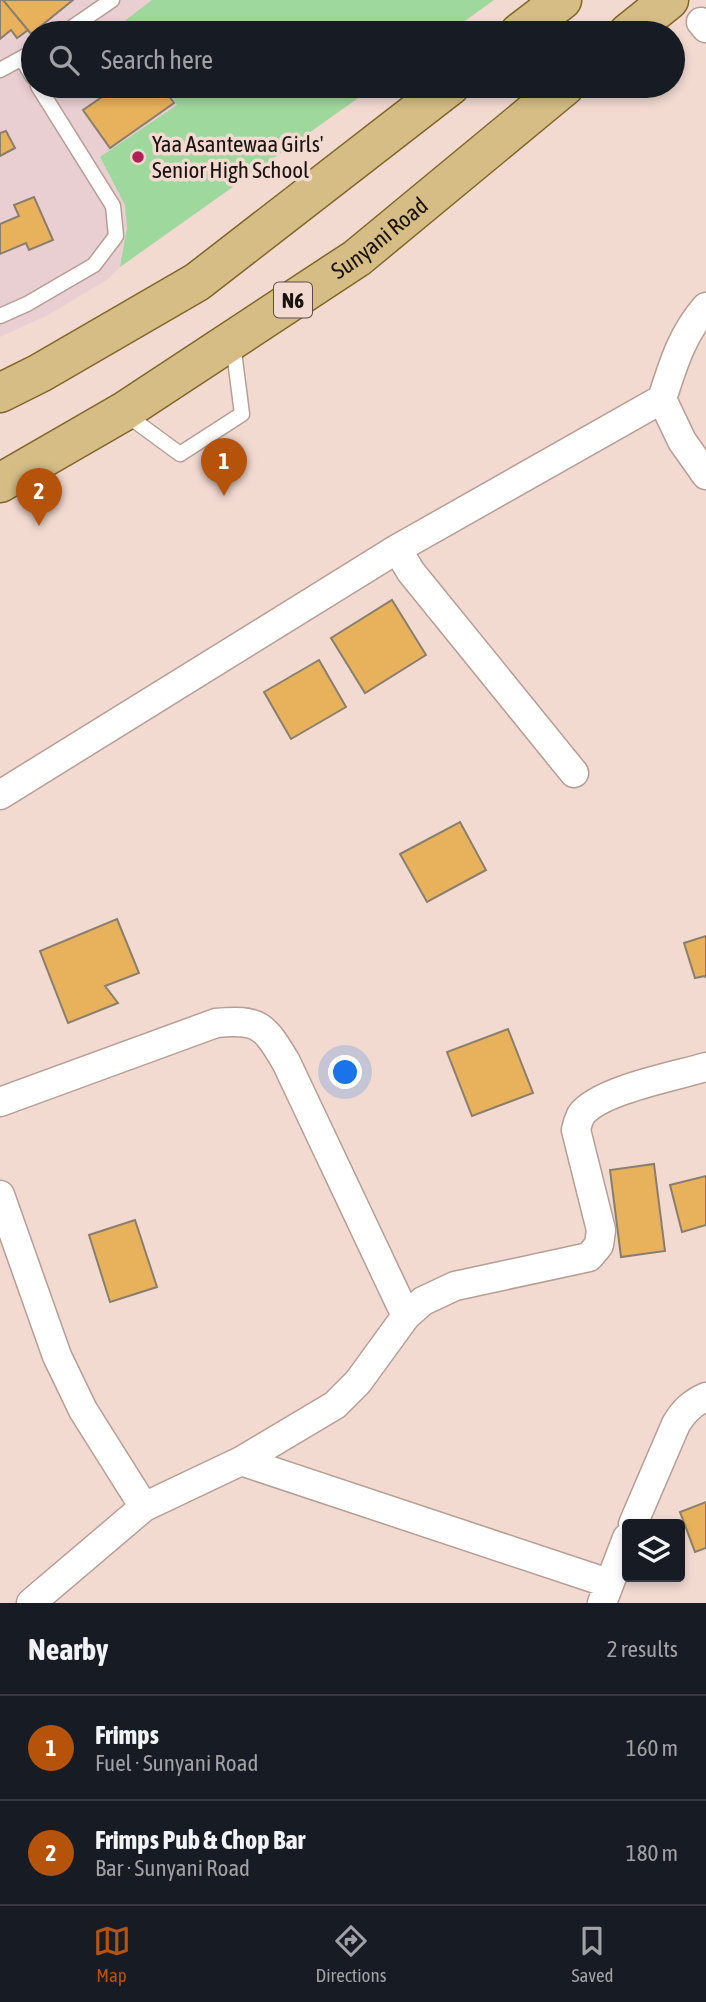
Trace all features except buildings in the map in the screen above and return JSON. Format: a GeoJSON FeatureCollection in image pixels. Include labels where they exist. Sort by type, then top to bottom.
{"type":"FeatureCollection","features":[{"type":"Feature","properties":{"kind":"main road"},"geometry":{"type":"LineString","coordinates":[[535,21],[562,0]]}},
{"type":"Feature","properties":{"kind":"main road"},"geometry":{"type":"LineString","coordinates":[[643,21],[669,0]]}},
{"type":"Feature","properties":{"kind":"main road"},"geometry":{"type":"LineString","coordinates":[[0,393],[40,373],[197,282],[435,98]]}},
{"type":"Feature","properties":{"kind":"main road","name":"Sunyani Road"},"geometry":{"type":"LineString","coordinates":[[0,483],[123,412],[357,258],[550,98]]}},
{"type":"Feature","properties":{"kind":"street"},"geometry":{"type":"LineString","coordinates":[[0,794],[397,549],[662,399],[679,347],[690,326],[706,307]]}},
{"type":"Feature","properties":{"kind":"street"},"geometry":{"type":"LineString","coordinates":[[662,399],[682,441],[706,475]]}},
{"type":"Feature","properties":{"kind":"street"},"geometry":{"type":"LineString","coordinates":[[397,549],[411,572],[573,773]]}},
{"type":"Feature","properties":{"kind":"street"},"geometry":{"type":"LineString","coordinates":[[0,1102],[216,1023],[239,1021],[259,1025],[286,1062],[406,1316]]}},
{"type":"Feature","properties":{"kind":"street"},"geometry":{"type":"LineString","coordinates":[[31,1603],[145,1507],[241,1461],[335,1405],[358,1382],[406,1316],[423,1301],[455,1286],[589,1257],[599,1245],[601,1230],[576,1130],[581,1115],[590,1105],[614,1093],[706,1068]]}},
{"type":"Feature","properties":{"kind":"street"},"geometry":{"type":"LineString","coordinates":[[0,1195],[57,1356],[83,1410],[145,1507]]}},
{"type":"Feature","properties":{"kind":"street"},"geometry":{"type":"LineString","coordinates":[[635,1519],[676,1424],[695,1402],[706,1397]]}},
{"type":"Feature","properties":{"kind":"street"},"geometry":{"type":"LineString","coordinates":[[241,1461],[605,1593],[622,1550]]}},
{"type":"Feature","properties":{"kind":"lane"},"geometry":{"type":"LineString","coordinates":[[81,21],[112,0]]}},
{"type":"Feature","properties":{"kind":"lane"},"geometry":{"type":"LineString","coordinates":[[0,71],[21,59]]}},
{"type":"Feature","properties":{"kind":"lane"},"geometry":{"type":"LineString","coordinates":[[0,316],[27,304],[94,265],[116,236],[113,206],[46,98]]}},
{"type":"Feature","properties":{"kind":"lane"},"geometry":{"type":"LineString","coordinates":[[123,412],[180,454],[242,414],[232,340]]}},
{"type":"Feature","properties":{"kind":"shaded area","name":"Yaa Asantewaa Girls' Senior High School"},"geometry":{"type":"Polygon","coordinates":[[[0,0],[494,0],[465,21],[21,21],[21,98],[358,98],[120,267],[108,279],[48,315],[0,337],[0,0]]]}},
{"type":"Feature","properties":{"kind":"green space"},"geometry":{"type":"Polygon","coordinates":[[[152,0],[494,0],[465,21],[125,21],[152,0]]]}},
{"type":"Feature","properties":{"kind":"green space"},"geometry":{"type":"Polygon","coordinates":[[[173,98],[358,98],[120,267],[127,228],[125,205],[100,157],[177,105],[173,98]]]}},
{"type":"Feature","properties":{"kind":"place","name":"Yaa Asantewaa Girls' Senior High School"},"geometry":{"type":"Point","coordinates":[138,157]}},
{"type":"Feature","properties":{"kind":"place","name":"Frimps"},"geometry":{"type":"Point","coordinates":[224,496]}},
{"type":"Feature","properties":{"kind":"place","name":"Frimps Pub & Chop Bar"},"geometry":{"type":"Point","coordinates":[39,526]}}]}
